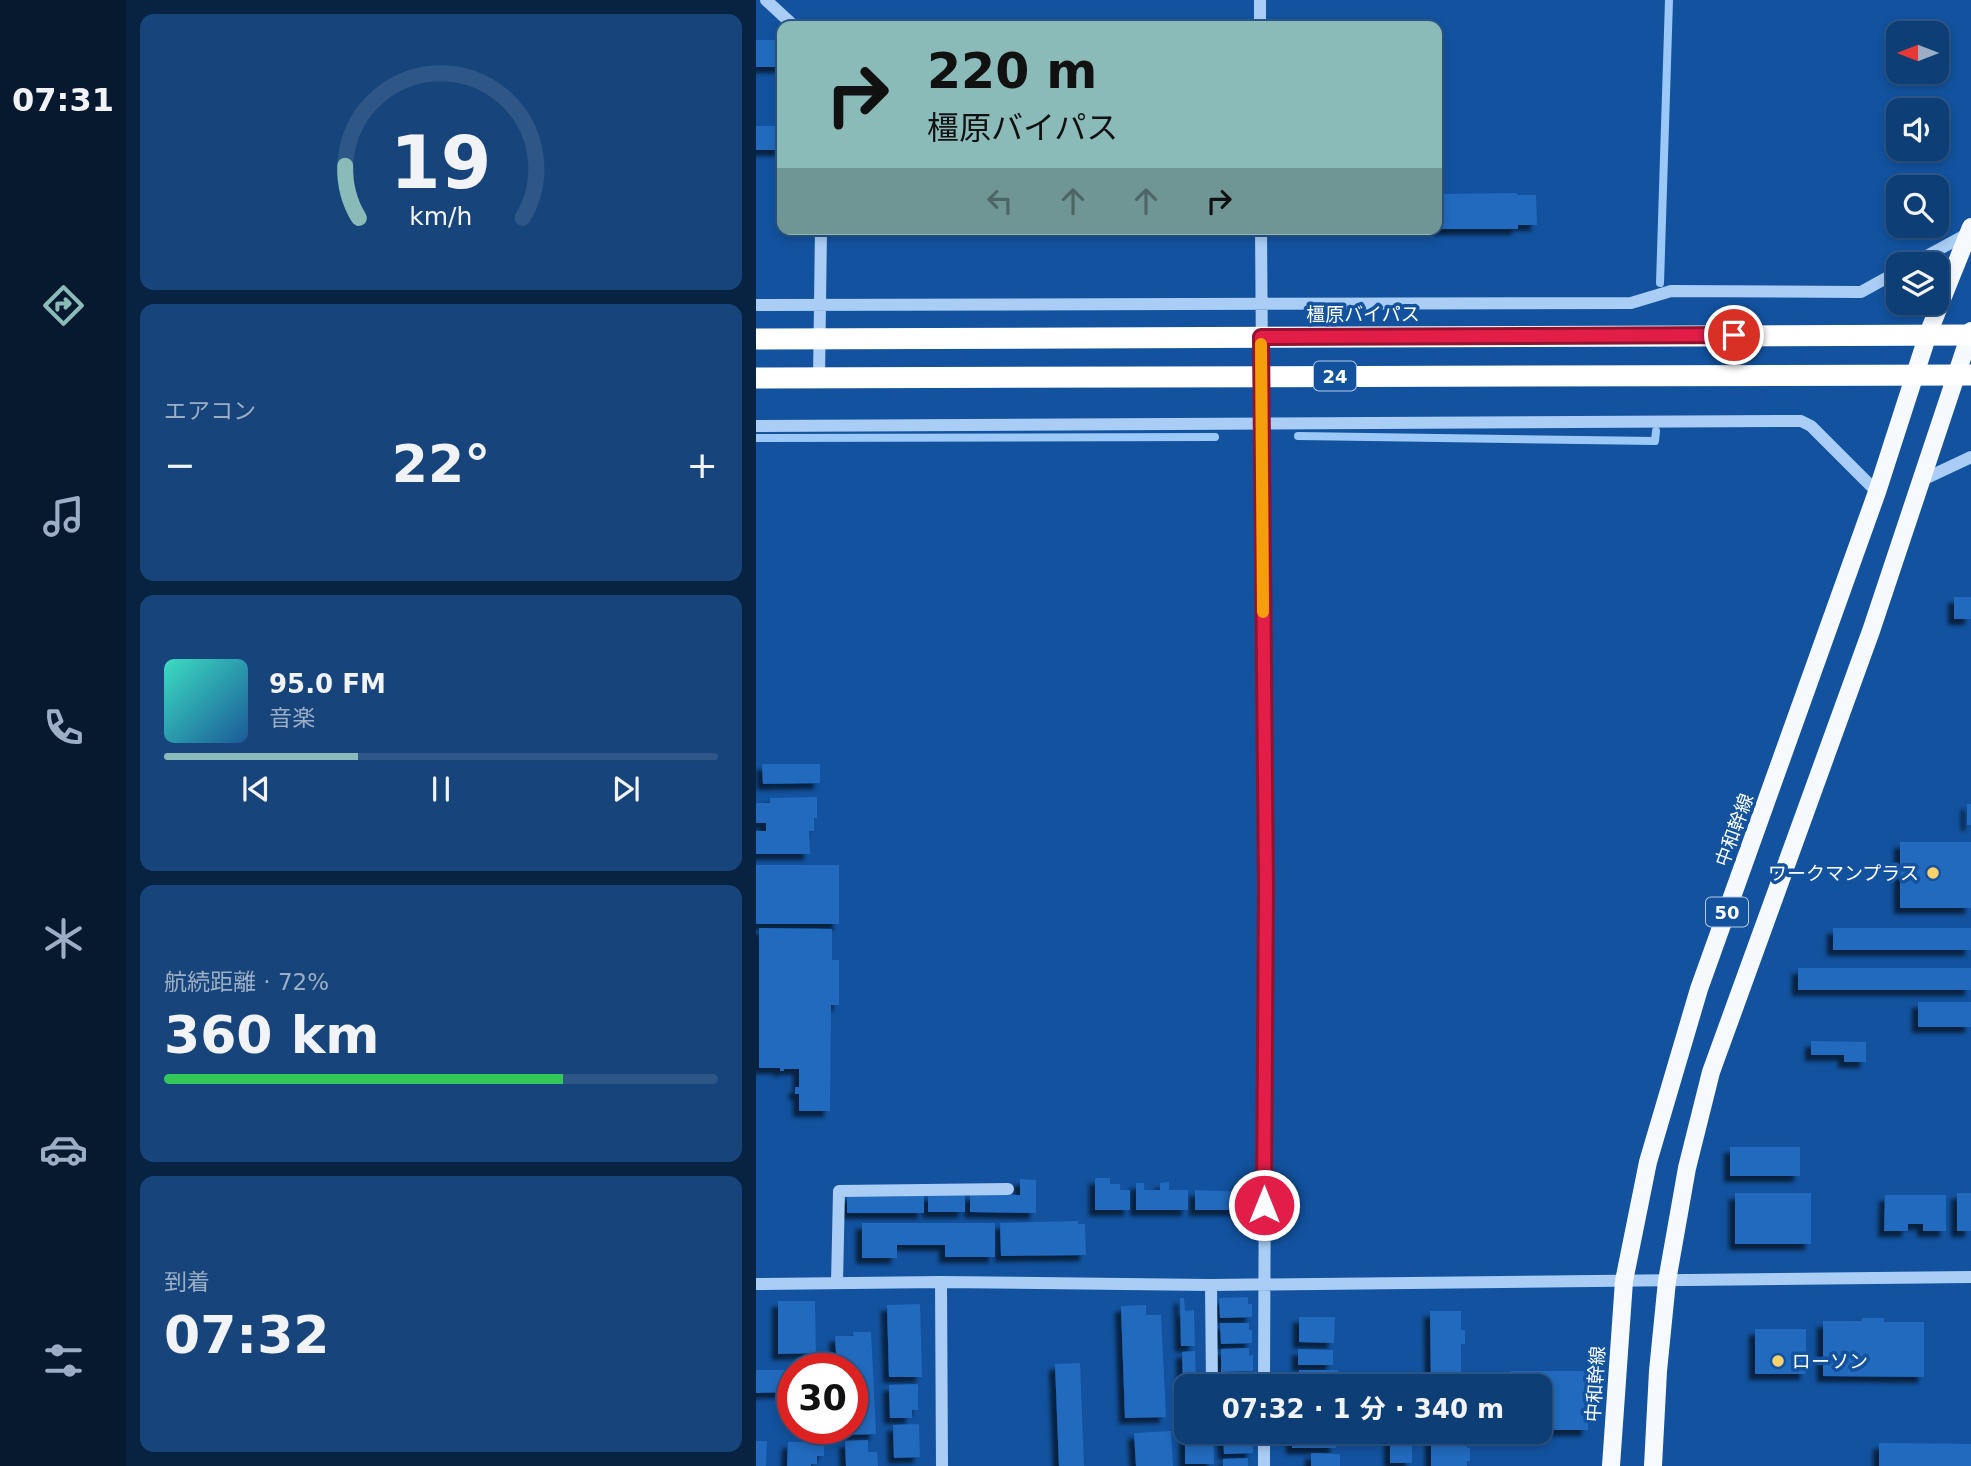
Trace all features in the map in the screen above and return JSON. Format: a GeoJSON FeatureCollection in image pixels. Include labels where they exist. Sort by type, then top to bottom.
{"type":"FeatureCollection","features":[{"type":"Feature","properties":{"kind":"highway","name":"橿原バイパス"},"geometry":{"type":"LineString","coordinates":[[756,339],[1971,333]]}},
{"type":"Feature","properties":{"kind":"highway","name":"24"},"geometry":{"type":"LineString","coordinates":[[756,378],[1963,375]]}},
{"type":"Feature","properties":{"kind":"main road","name":"中和幹線"},"geometry":{"type":"LineString","coordinates":[[1611,1466],[1623,1282],[1648,1162],[1699,989],[1877,492],[1928,334],[1970,230]]}},
{"type":"Feature","properties":{"kind":"main road","name":"50"},"geometry":{"type":"LineString","coordinates":[[1653,1466],[1658,1371],[1667,1281],[1687,1168],[1711,1072],[1871,631],[1920,481],[1963,375],[1971,333]]}},
{"type":"Feature","properties":{"kind":"street"},"geometry":{"type":"LineString","coordinates":[[766,0],[789,21]]}},
{"type":"Feature","properties":{"kind":"street"},"geometry":{"type":"LineString","coordinates":[[1260,0],[1260,21]]}},
{"type":"Feature","properties":{"kind":"street"},"geometry":{"type":"LineString","coordinates":[[1932,252],[1970,230]]}},
{"type":"Feature","properties":{"kind":"street"},"geometry":{"type":"LineString","coordinates":[[819,378],[821,235]]}},
{"type":"Feature","properties":{"kind":"street"},"geometry":{"type":"LineString","coordinates":[[1261,235],[1266,874],[1264,1374]]}},
{"type":"Feature","properties":{"kind":"street"},"geometry":{"type":"LineString","coordinates":[[756,305],[1631,303],[1671,291],[1861,292],[1886,278]]}},
{"type":"Feature","properties":{"kind":"street"},"geometry":{"type":"LineString","coordinates":[[756,426],[1801,421],[1811,426],[1877,492]]}},
{"type":"Feature","properties":{"kind":"street"},"geometry":{"type":"LineString","coordinates":[[1920,481],[1971,457]]}},
{"type":"Feature","properties":{"kind":"street"},"geometry":{"type":"LineString","coordinates":[[837,1283],[839,1191],[1008,1189]]}},
{"type":"Feature","properties":{"kind":"street"},"geometry":{"type":"LineString","coordinates":[[756,1284],[941,1282],[1211,1285],[1971,1277]]}},
{"type":"Feature","properties":{"kind":"street"},"geometry":{"type":"LineString","coordinates":[[941,1282],[942,1466]]}},
{"type":"Feature","properties":{"kind":"street"},"geometry":{"type":"LineString","coordinates":[[1211,1285],[1212,1374]]}},
{"type":"Feature","properties":{"kind":"street"},"geometry":{"type":"LineString","coordinates":[[1264,1444],[1264,1466]]}},
{"type":"Feature","properties":{"kind":"building"},"geometry":{"type":"Polygon","coordinates":[[[756,40],[777,40],[777,67],[756,67],[756,40]]]}},
{"type":"Feature","properties":{"kind":"building"},"geometry":{"type":"Polygon","coordinates":[[[756,126],[777,126],[777,150],[756,150],[756,126]]]}},
{"type":"Feature","properties":{"kind":"building"},"geometry":{"type":"Polygon","coordinates":[[[1442,194],[1536,195],[1537,225],[1518,225],[1518,229],[1442,229],[1442,194]]]}},
{"type":"Feature","properties":{"kind":"building"},"geometry":{"type":"Polygon","coordinates":[[[1954,597],[1971,597],[1971,619],[1954,619],[1954,597]]]}},
{"type":"Feature","properties":{"kind":"building"},"geometry":{"type":"Polygon","coordinates":[[[762,764],[820,764],[820,783],[763,784],[762,764]]]}},
{"type":"Feature","properties":{"kind":"building"},"geometry":{"type":"Polygon","coordinates":[[[817,797],[814,831],[809,831],[810,854],[756,854],[756,831],[766,831],[766,823],[756,823],[756,803],[770,803],[770,798],[817,797]]]}},
{"type":"Feature","properties":{"kind":"building"},"geometry":{"type":"Polygon","coordinates":[[[1967,804],[1971,804],[1971,825],[1967,825],[1967,804]]]}},
{"type":"Feature","properties":{"kind":"building"},"geometry":{"type":"Polygon","coordinates":[[[1900,842],[1971,842],[1971,908],[1900,908],[1900,842]]]}},
{"type":"Feature","properties":{"kind":"building"},"geometry":{"type":"Polygon","coordinates":[[[756,865],[839,865],[839,924],[756,924],[756,865]]]}},
{"type":"Feature","properties":{"kind":"building"},"geometry":{"type":"Polygon","coordinates":[[[759,928],[832,929],[832,960],[839,960],[839,1005],[831,1005],[830,1111],[799,1111],[799,1094],[795,1094],[795,1087],[799,1087],[799,1069],[780,1071],[780,1068],[759,1068],[759,928]]]}},
{"type":"Feature","properties":{"kind":"building"},"geometry":{"type":"Polygon","coordinates":[[[1833,928],[1971,928],[1971,950],[1833,950],[1833,928]]]}},
{"type":"Feature","properties":{"kind":"building"},"geometry":{"type":"Polygon","coordinates":[[[1798,968],[1971,968],[1971,990],[1798,990],[1798,968]]]}},
{"type":"Feature","properties":{"kind":"building"},"geometry":{"type":"Polygon","coordinates":[[[1918,1002],[1971,1002],[1971,1027],[1918,1027],[1918,1002]]]}},
{"type":"Feature","properties":{"kind":"building"},"geometry":{"type":"Polygon","coordinates":[[[1811,1041],[1866,1042],[1866,1062],[1844,1062],[1844,1055],[1811,1055],[1811,1041]]]}},
{"type":"Feature","properties":{"kind":"building"},"geometry":{"type":"Polygon","coordinates":[[[1730,1147],[1800,1147],[1800,1176],[1730,1176],[1730,1147]]]}},
{"type":"Feature","properties":{"kind":"building"},"geometry":{"type":"Polygon","coordinates":[[[1095,1178],[1110,1178],[1110,1184],[1120,1184],[1120,1190],[1130,1190],[1130,1210],[1095,1210],[1095,1178]]]}},
{"type":"Feature","properties":{"kind":"building"},"geometry":{"type":"Polygon","coordinates":[[[1020,1179],[1036,1180],[1036,1213],[970,1212],[970,1194],[1020,1195],[1020,1179]]]}},
{"type":"Feature","properties":{"kind":"building"},"geometry":{"type":"Polygon","coordinates":[[[1169,1182],[1169,1190],[1188,1190],[1188,1210],[1136,1210],[1136,1183],[1144,1183],[1144,1190],[1160,1190],[1160,1183],[1169,1182]]]}},
{"type":"Feature","properties":{"kind":"building"},"geometry":{"type":"Polygon","coordinates":[[[1195,1190],[1245,1192],[1245,1210],[1195,1210],[1195,1190]]]}},
{"type":"Feature","properties":{"kind":"building"},"geometry":{"type":"Polygon","coordinates":[[[1735,1193],[1811,1193],[1811,1244],[1735,1244],[1735,1193]]]}},
{"type":"Feature","properties":{"kind":"building"},"geometry":{"type":"Polygon","coordinates":[[[1957,1193],[1971,1193],[1971,1231],[1957,1231],[1957,1193]]]}},
{"type":"Feature","properties":{"kind":"building"},"geometry":{"type":"Polygon","coordinates":[[[928,1194],[965,1194],[965,1212],[928,1212],[928,1194]]]}},
{"type":"Feature","properties":{"kind":"building"},"geometry":{"type":"Polygon","coordinates":[[[847,1195],[924,1195],[924,1213],[847,1213],[847,1195]]]}},
{"type":"Feature","properties":{"kind":"building"},"geometry":{"type":"Polygon","coordinates":[[[1885,1195],[1946,1195],[1946,1231],[1923,1231],[1923,1224],[1908,1224],[1908,1231],[1884,1231],[1885,1195]]]}},
{"type":"Feature","properties":{"kind":"building"},"geometry":{"type":"Polygon","coordinates":[[[1078,1221],[1078,1224],[1085,1224],[1086,1255],[1001,1256],[1000,1223],[1078,1221]]]}},
{"type":"Feature","properties":{"kind":"building"},"geometry":{"type":"Polygon","coordinates":[[[862,1223],[995,1223],[995,1257],[945,1257],[945,1245],[897,1245],[897,1258],[862,1258],[862,1223]]]}},
{"type":"Feature","properties":{"kind":"building"},"geometry":{"type":"Polygon","coordinates":[[[1248,1297],[1248,1304],[1252,1304],[1252,1317],[1220,1318],[1219,1298],[1248,1297]]]}},
{"type":"Feature","properties":{"kind":"building"},"geometry":{"type":"Polygon","coordinates":[[[1180,1298],[1184,1298],[1185,1311],[1194,1310],[1195,1346],[1181,1346],[1180,1298]]]}},
{"type":"Feature","properties":{"kind":"building"},"geometry":{"type":"Polygon","coordinates":[[[778,1301],[815,1301],[816,1353],[778,1353],[778,1301]]]}},
{"type":"Feature","properties":{"kind":"building"},"geometry":{"type":"Polygon","coordinates":[[[920,1304],[922,1377],[889,1377],[887,1305],[920,1304]]]}},
{"type":"Feature","properties":{"kind":"building"},"geometry":{"type":"Polygon","coordinates":[[[1146,1305],[1146,1315],[1161,1315],[1166,1417],[1125,1418],[1121,1306],[1146,1305]]]}},
{"type":"Feature","properties":{"kind":"building"},"geometry":{"type":"Polygon","coordinates":[[[1430,1311],[1461,1311],[1461,1330],[1465,1330],[1465,1344],[1461,1344],[1461,1374],[1431,1374],[1430,1311]]]}},
{"type":"Feature","properties":{"kind":"building"},"geometry":{"type":"Polygon","coordinates":[[[1299,1317],[1335,1317],[1334,1343],[1299,1342],[1299,1317]]]}},
{"type":"Feature","properties":{"kind":"building"},"geometry":{"type":"Polygon","coordinates":[[[1862,1318],[1884,1318],[1884,1322],[1924,1322],[1924,1377],[1823,1376],[1823,1321],[1862,1321],[1862,1318]]]}},
{"type":"Feature","properties":{"kind":"building"},"geometry":{"type":"Polygon","coordinates":[[[1220,1323],[1249,1323],[1252,1343],[1221,1344],[1220,1323]]]}},
{"type":"Feature","properties":{"kind":"building"},"geometry":{"type":"Polygon","coordinates":[[[1755,1329],[1806,1329],[1806,1374],[1755,1374],[1755,1329]]]}},
{"type":"Feature","properties":{"kind":"building"},"geometry":{"type":"Polygon","coordinates":[[[853,1332],[871,1332],[876,1434],[868,1434],[868,1353],[836,1353],[835,1336],[854,1336],[853,1332]]]}},
{"type":"Feature","properties":{"kind":"building"},"geometry":{"type":"Polygon","coordinates":[[[1249,1348],[1249,1356],[1253,1355],[1253,1371],[1221,1372],[1221,1349],[1249,1348]]]}},
{"type":"Feature","properties":{"kind":"building"},"geometry":{"type":"Polygon","coordinates":[[[1298,1349],[1333,1350],[1333,1365],[1298,1365],[1298,1349]]]}},
{"type":"Feature","properties":{"kind":"building"},"geometry":{"type":"Polygon","coordinates":[[[1195,1351],[1196,1374],[1183,1374],[1182,1352],[1195,1351]]]}},
{"type":"Feature","properties":{"kind":"building"},"geometry":{"type":"Polygon","coordinates":[[[1080,1363],[1084,1466],[1059,1466],[1055,1364],[1080,1363]]]}},
{"type":"Feature","properties":{"kind":"building"},"geometry":{"type":"Polygon","coordinates":[[[756,1370],[777,1370],[777,1392],[756,1393],[756,1370]]]}},
{"type":"Feature","properties":{"kind":"building"},"geometry":{"type":"Polygon","coordinates":[[[1299,1370],[1338,1370],[1338,1374],[1299,1374],[1299,1370]]]}},
{"type":"Feature","properties":{"kind":"building"},"geometry":{"type":"Polygon","coordinates":[[[1511,1371],[1588,1371],[1588,1430],[1552,1430],[1552,1374],[1511,1374],[1511,1371]]]}},
{"type":"Feature","properties":{"kind":"building"},"geometry":{"type":"Polygon","coordinates":[[[918,1384],[918,1410],[912,1410],[912,1418],[890,1418],[889,1385],[918,1384]]]}},
{"type":"Feature","properties":{"kind":"building"},"geometry":{"type":"Polygon","coordinates":[[[919,1424],[920,1457],[894,1458],[893,1425],[919,1424]]]}},
{"type":"Feature","properties":{"kind":"building"},"geometry":{"type":"Polygon","coordinates":[[[1171,1431],[1173,1466],[1136,1466],[1134,1433],[1171,1431]]]}},
{"type":"Feature","properties":{"kind":"building"},"geometry":{"type":"Polygon","coordinates":[[[756,1441],[767,1441],[766,1466],[756,1466],[756,1441]]]}},
{"type":"Feature","properties":{"kind":"building"},"geometry":{"type":"Polygon","coordinates":[[[1879,1443],[1971,1444],[1971,1466],[1879,1466],[1879,1443]]]}},
{"type":"Feature","properties":{"kind":"building"},"geometry":{"type":"Polygon","coordinates":[[[788,1444],[824,1444],[824,1456],[817,1456],[817,1464],[787,1466],[788,1444]]]}},
{"type":"Feature","properties":{"kind":"building"},"geometry":{"type":"Polygon","coordinates":[[[845,1444],[868,1444],[868,1452],[877,1452],[878,1466],[846,1466],[845,1444]]]}},
{"type":"Feature","properties":{"kind":"building"},"geometry":{"type":"Polygon","coordinates":[[[1185,1444],[1213,1444],[1214,1464],[1185,1464],[1185,1444]]]}},
{"type":"Feature","properties":{"kind":"building"},"geometry":{"type":"Polygon","coordinates":[[[1224,1444],[1253,1444],[1253,1453],[1224,1454],[1224,1444]]]}},
{"type":"Feature","properties":{"kind":"building"},"geometry":{"type":"Polygon","coordinates":[[[1292,1444],[1336,1444],[1336,1448],[1292,1448],[1292,1444]]]}},
{"type":"Feature","properties":{"kind":"building"},"geometry":{"type":"Polygon","coordinates":[[[1390,1444],[1412,1444],[1412,1463],[1390,1463],[1390,1444]]]}},
{"type":"Feature","properties":{"kind":"building"},"geometry":{"type":"Polygon","coordinates":[[[1431,1444],[1467,1444],[1467,1448],[1470,1448],[1470,1461],[1467,1461],[1467,1466],[1431,1466],[1431,1444]]]}},
{"type":"Feature","properties":{"kind":"building"},"geometry":{"type":"Polygon","coordinates":[[[1311,1453],[1340,1454],[1340,1466],[1311,1466],[1311,1453]]]}},
{"type":"Feature","properties":{"kind":"building"},"geometry":{"type":"Polygon","coordinates":[[[1248,1458],[1248,1466],[1223,1466],[1223,1459],[1248,1458]]]}},
{"type":"Feature","properties":{"kind":"waterway"},"geometry":{"type":"LineString","coordinates":[[1660,283],[1669,0]]}},
{"type":"Feature","properties":{"kind":"waterway"},"geometry":{"type":"LineString","coordinates":[[1298,436],[1655,441],[1656,431]]}},
{"type":"Feature","properties":{"kind":"waterway"},"geometry":{"type":"LineString","coordinates":[[756,438],[1215,437]]}},
{"type":"Feature","properties":{"kind":"slow traffic"},"geometry":{"type":"LineString","coordinates":[[1261,344],[1263,612]]}},
{"type":"Feature","properties":{"kind":"place","name":"ワークマンプラス"},"geometry":{"type":"Point","coordinates":[1933,873]}},
{"type":"Feature","properties":{"kind":"place","name":"ローソン"},"geometry":{"type":"Point","coordinates":[1778,1361]}},
{"type":"Feature","properties":{"kind":"route"},"geometry":{"type":"LineString","coordinates":[[1264,1205],[1266,888],[1261,337],[1734,335]]}}]}
